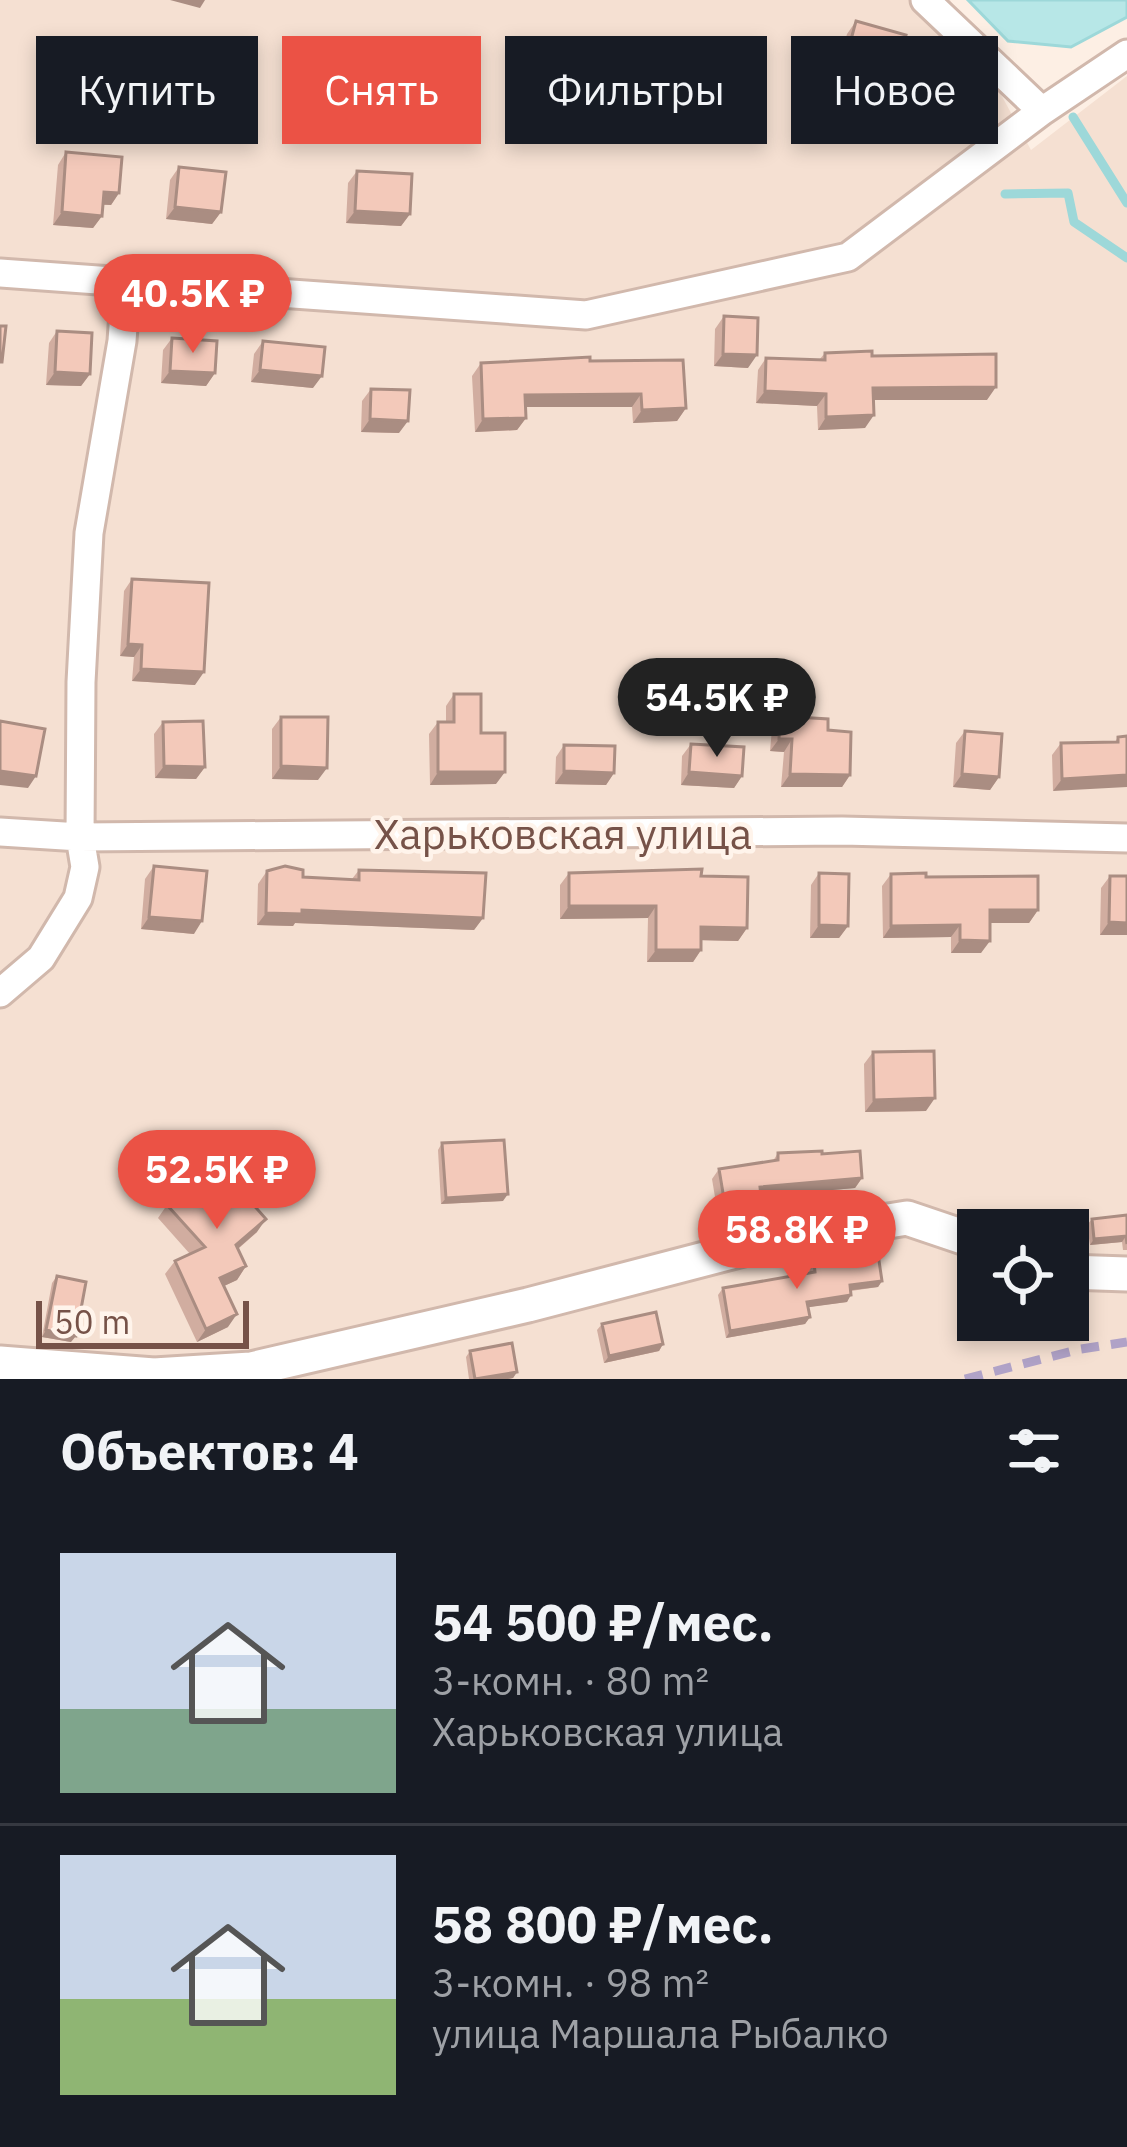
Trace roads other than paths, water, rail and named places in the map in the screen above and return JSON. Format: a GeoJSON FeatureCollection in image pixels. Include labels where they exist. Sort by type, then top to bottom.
{"type":"FeatureCollection","features":[{"type":"Feature","properties":{"kind":"street"},"geometry":{"type":"LineString","coordinates":[[925,0],[1042,111]]}},
{"type":"Feature","properties":{"kind":"street"},"geometry":{"type":"LineString","coordinates":[[0,273],[586,315],[848,257],[1042,111],[1127,54]]}},
{"type":"Feature","properties":{"kind":"street"},"geometry":{"type":"LineString","coordinates":[[0,993],[40,958],[78,898],[85,867],[80,837],[80,682],[89,533],[122,341],[126,284]]}},
{"type":"Feature","properties":{"kind":"street","name":"Харьковская улица"},"geometry":{"type":"LineString","coordinates":[[0,832],[80,837],[842,831],[1127,838]]}},
{"type":"Feature","properties":{"kind":"street"},"geometry":{"type":"LineString","coordinates":[[0,1363],[154,1375],[251,1369],[528,1306],[789,1237],[907,1219],[957,1235]]}},
{"type":"Feature","properties":{"kind":"street"},"geometry":{"type":"LineString","coordinates":[[1089,1273],[1127,1274]]}},
{"type":"Feature","properties":{"kind":"water"},"geometry":{"type":"Polygon","coordinates":[[[968,0],[1127,0],[1127,17],[1071,47],[1008,41],[968,0]]]}},
{"type":"Feature","properties":{"kind":"waterway"},"geometry":{"type":"LineString","coordinates":[[1073,117],[1127,203]]}},
{"type":"Feature","properties":{"kind":"waterway"},"geometry":{"type":"LineString","coordinates":[[1005,194],[1068,193],[1074,222],[1127,258]]}},
{"type":"Feature","properties":{"kind":"railway"},"geometry":{"type":"LineString","coordinates":[[965,1379],[1127,1342]]}}]}
